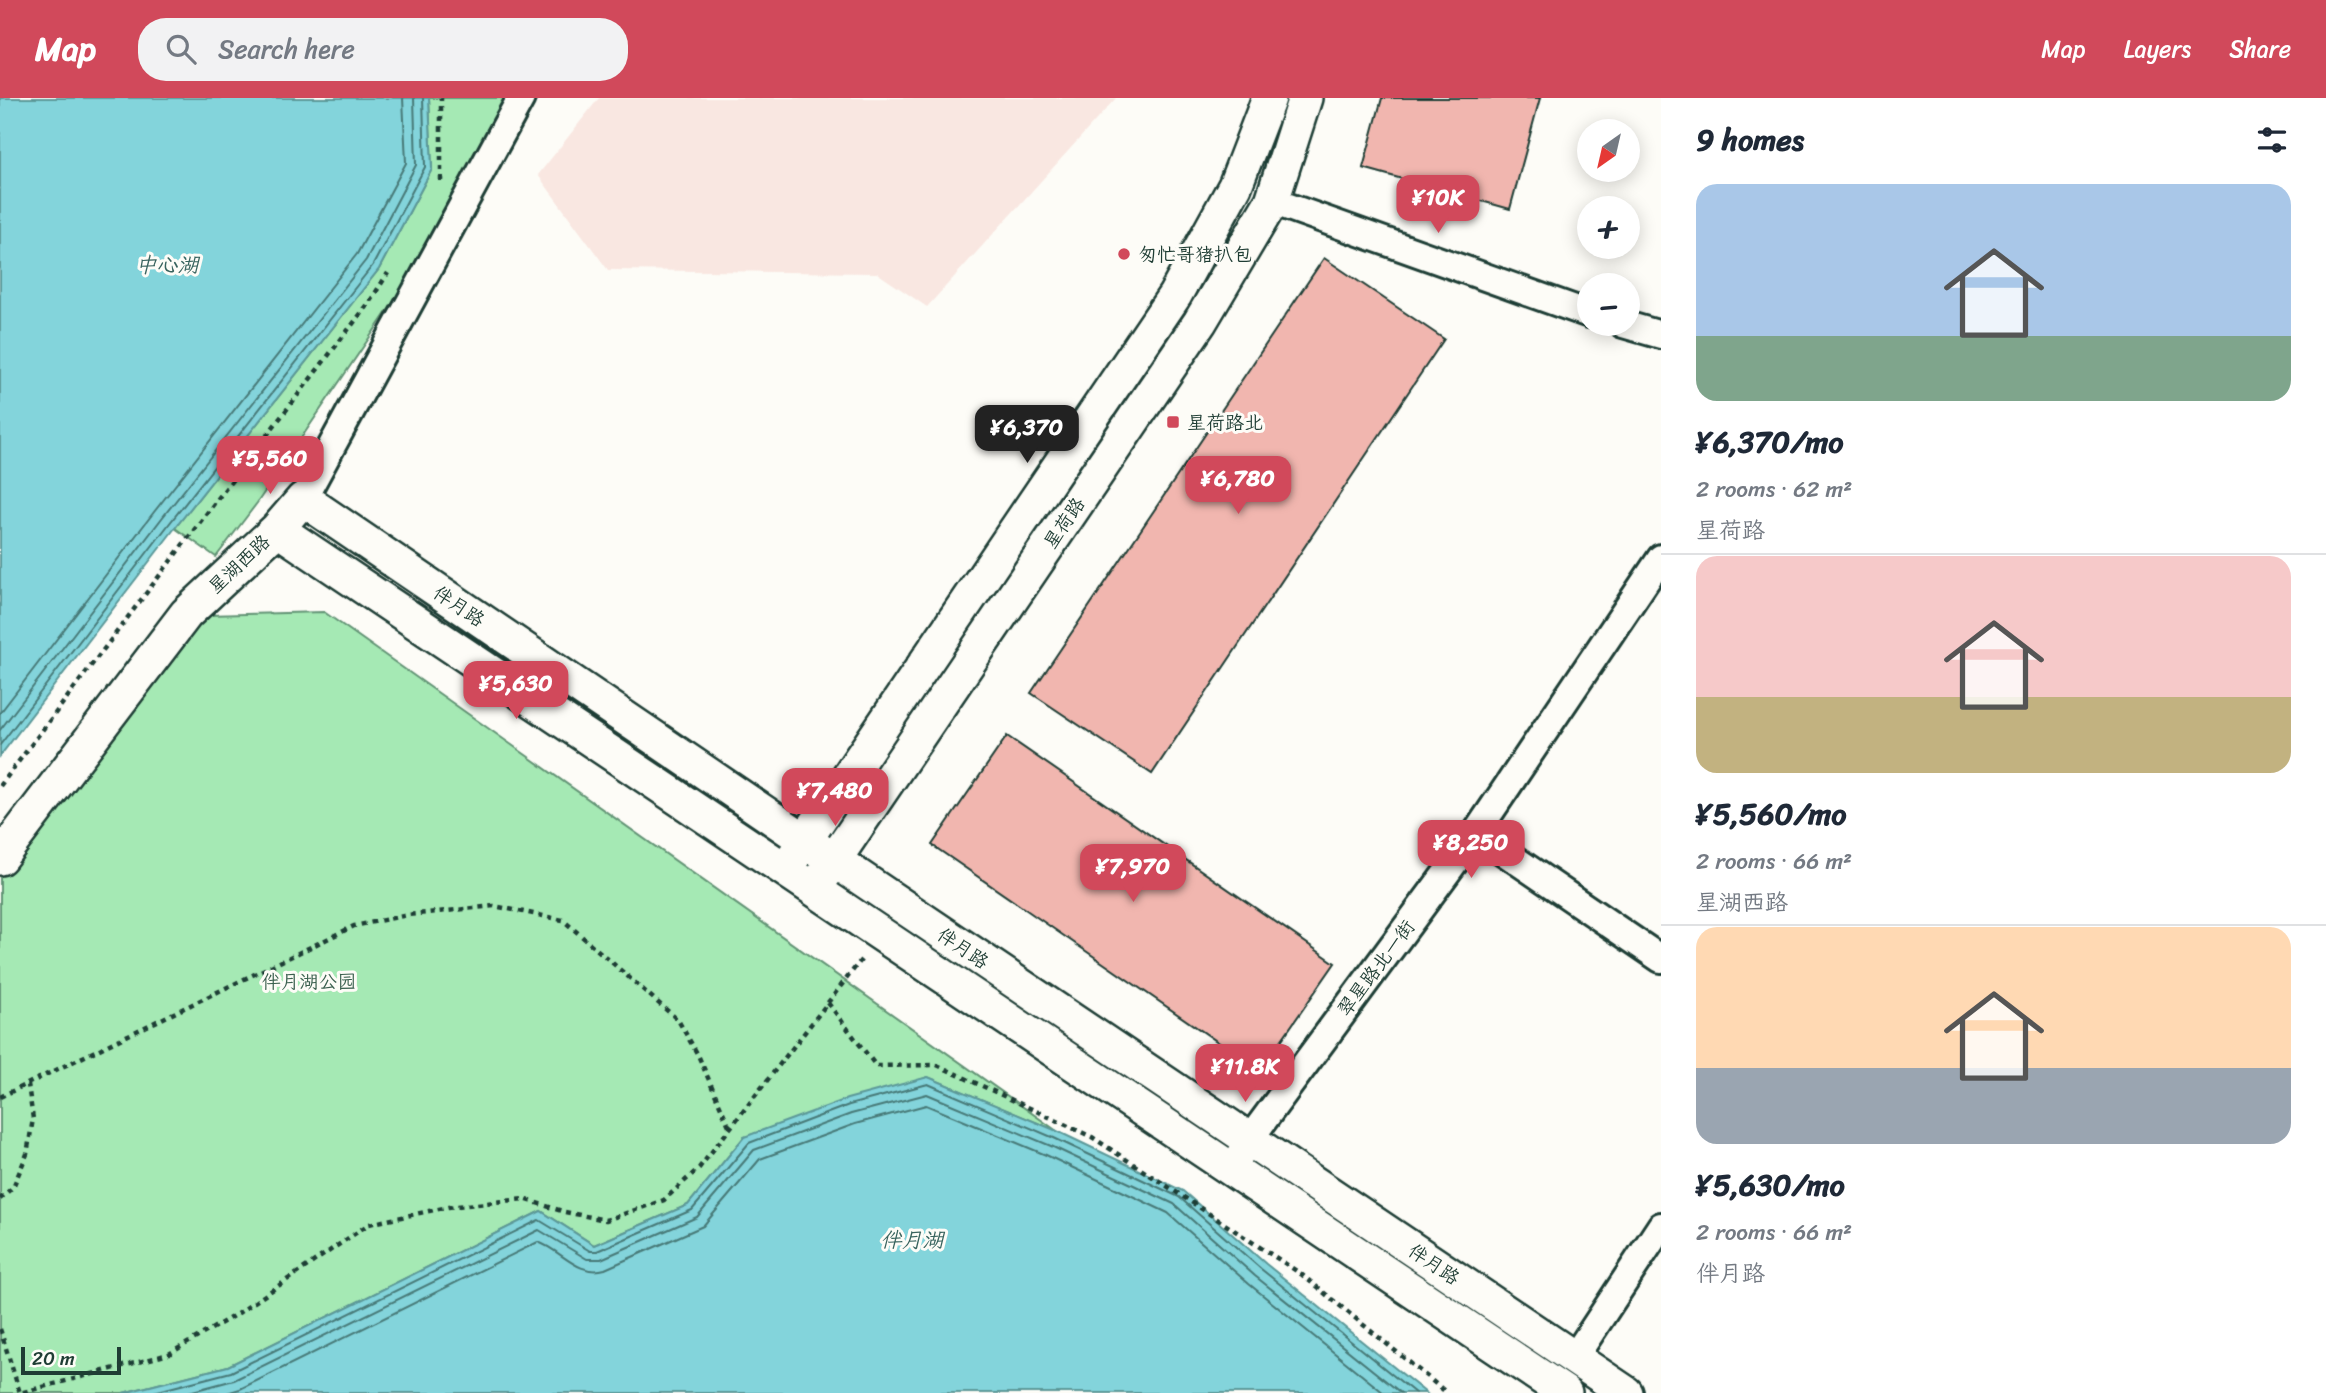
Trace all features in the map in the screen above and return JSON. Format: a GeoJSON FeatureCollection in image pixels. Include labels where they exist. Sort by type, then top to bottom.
{"type":"FeatureCollection","features":[{"type":"Feature","properties":{"kind":"street","name":"星湖西路"},"geometry":{"type":"LineString","coordinates":[[0,858],[186,614],[277,529],[303,499],[521,98]]}},
{"type":"Feature","properties":{"kind":"street","name":"星荷路"},"geometry":{"type":"LineString","coordinates":[[786,869],[1175,295],[1235,187],[1269,98]]}},
{"type":"Feature","properties":{"kind":"street","name":"星荷路"},"geometry":{"type":"LineString","coordinates":[[815,889],[1200,322],[1272,201],[1305,98]]}},
{"type":"Feature","properties":{"kind":"street"},"geometry":{"type":"LineString","coordinates":[[1235,187],[1577,310]]}},
{"type":"Feature","properties":{"kind":"street"},"geometry":{"type":"LineString","coordinates":[[1640,329],[1661,335]]}},
{"type":"Feature","properties":{"kind":"street","name":"伴月路"},"geometry":{"type":"LineString","coordinates":[[303,499],[1626,1393]]}},
{"type":"Feature","properties":{"kind":"street","name":"伴月路"},"geometry":{"type":"LineString","coordinates":[[277,529],[1564,1393]]}},
{"type":"Feature","properties":{"kind":"street","name":"翠星路北一街"},"geometry":{"type":"LineString","coordinates":[[1231,1169],[1249,1140],[1476,833],[1661,558]]}},
{"type":"Feature","properties":{"kind":"street"},"geometry":{"type":"LineString","coordinates":[[1476,833],[1661,959]]}},
{"type":"Feature","properties":{"kind":"street"},"geometry":{"type":"LineString","coordinates":[[1574,1358],[1661,1226]]}},
{"type":"Feature","properties":{"kind":"path"},"geometry":{"type":"LineString","coordinates":[[441,98],[441,183]]}},
{"type":"Feature","properties":{"kind":"path"},"geometry":{"type":"LineString","coordinates":[[0,786],[369,303],[390,271]]}},
{"type":"Feature","properties":{"kind":"path"},"geometry":{"type":"LineString","coordinates":[[0,1097],[354,926],[408,915],[494,906],[563,920],[678,1020],[698,1055],[730,1128]]}},
{"type":"Feature","properties":{"kind":"path"},"geometry":{"type":"LineString","coordinates":[[0,1329],[20,1393],[169,1354],[240,1312],[369,1224],[448,1207],[524,1199],[565,1212],[606,1220],[664,1200],[699,1168],[882,934]]}},
{"type":"Feature","properties":{"kind":"path"},"geometry":{"type":"LineString","coordinates":[[828,1003],[876,1066],[937,1065],[1092,1137],[1301,1274],[1447,1393]]}},
{"type":"Feature","properties":{"kind":"path"},"geometry":{"type":"LineString","coordinates":[[0,1199],[13,1187],[27,1154],[33,1119],[28,1085]]}},
{"type":"Feature","properties":{"kind":"shaded area"},"geometry":{"type":"Polygon","coordinates":[[[599,98],[1116,98],[927,307],[877,273],[608,270],[538,175],[599,98]]]}},
{"type":"Feature","properties":{"kind":"green space"},"geometry":{"type":"Polygon","coordinates":[[[429,98],[521,98],[480,175],[257,503],[216,557],[175,528],[379,269],[432,169],[429,98]]]}},
{"type":"Feature","properties":{"kind":"green space","name":"伴月湖公园"},"geometry":{"type":"Polygon","coordinates":[[[324,612],[1057,1131],[928,1077],[744,1137],[688,1205],[594,1245],[541,1211],[228,1366],[123,1393],[0,1393],[0,835],[171,616],[324,612]]]}},
{"type":"Feature","properties":{"kind":"water","name":"中心湖"},"geometry":{"type":"Polygon","coordinates":[[[0,98],[429,98],[432,169],[379,269],[0,756],[0,98]]]}},
{"type":"Feature","properties":{"kind":"water","name":"伴月湖"},"geometry":{"type":"Polygon","coordinates":[[[928,1077],[1057,1131],[1183,1191],[1266,1264],[1426,1393],[123,1393],[228,1366],[541,1211],[594,1245],[688,1205],[744,1137],[847,1099],[928,1077]]]}},
{"type":"Feature","properties":{"kind":"building"},"geometry":{"type":"Polygon","coordinates":[[[1382,98],[1540,98],[1510,209],[1363,168],[1382,98]]]}},
{"type":"Feature","properties":{"kind":"building"},"geometry":{"type":"Polygon","coordinates":[[[1324,258],[1444,339],[1152,774],[1031,693],[1324,258]]]}},
{"type":"Feature","properties":{"kind":"building"},"geometry":{"type":"Polygon","coordinates":[[[1007,736],[1335,963],[1260,1071],[932,845],[1007,736]]]}},
{"type":"Feature","properties":{"kind":"place","name":"匆忙哥猪扒包"},"geometry":{"type":"Point","coordinates":[1124,254]}},
{"type":"Feature","properties":{"kind":"place","name":"星荷路北"},"geometry":{"type":"Point","coordinates":[1173,422]}}]}
